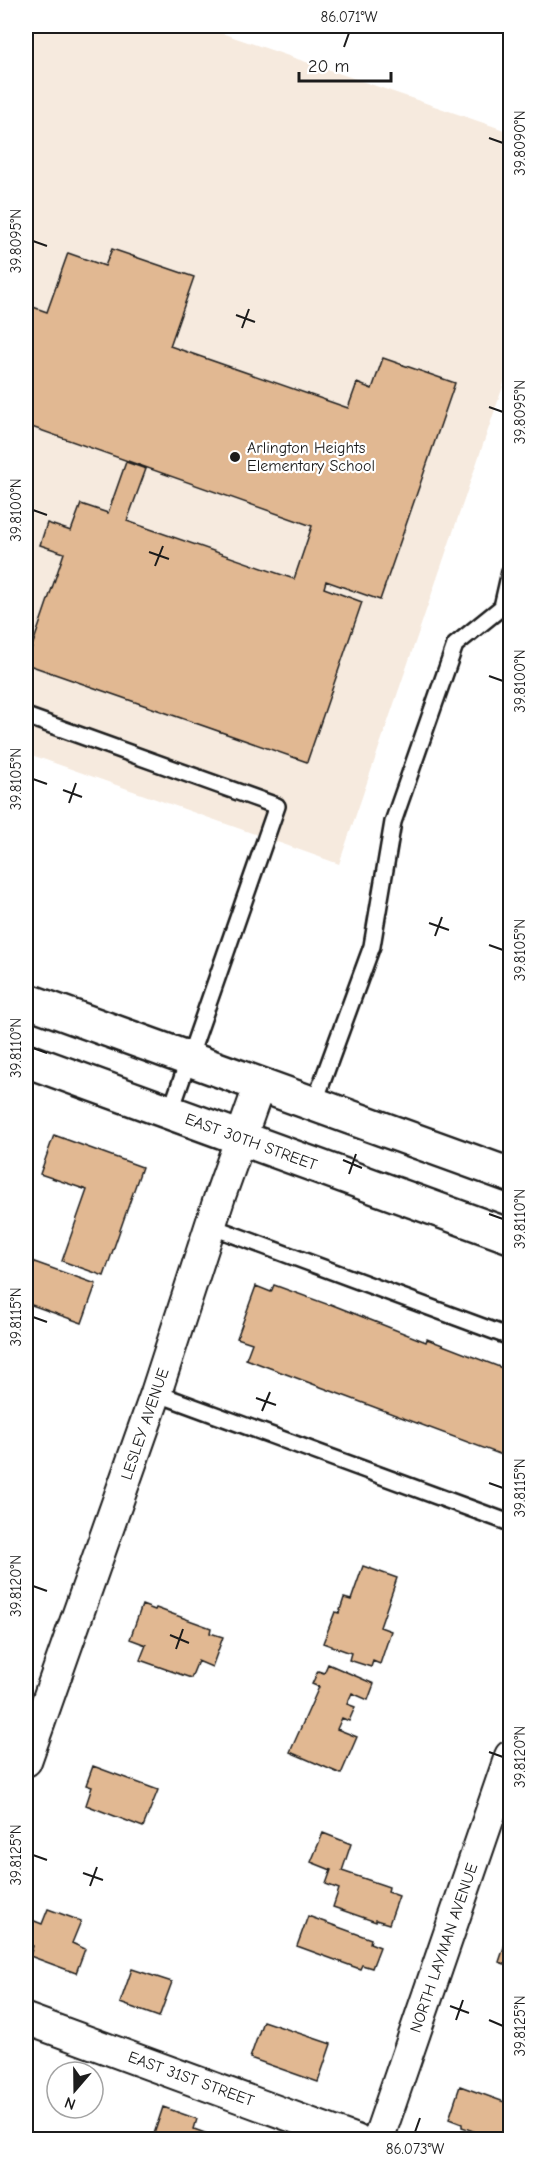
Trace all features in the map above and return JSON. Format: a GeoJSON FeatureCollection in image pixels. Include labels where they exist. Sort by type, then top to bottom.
{"type":"FeatureCollection","features":[{"type":"Feature","properties":{"kind":"main road"},"geometry":{"type":"LineString","coordinates":[[26,1000],[510,1175]]}},
{"type":"Feature","properties":{"kind":"main road","name":"EAST 30TH STREET"},"geometry":{"type":"LineString","coordinates":[[26,1060],[510,1236]]}},
{"type":"Feature","properties":{"kind":"street","name":"LESLEY AVENUE"},"geometry":{"type":"LineString","coordinates":[[26,1761],[156,1393],[210,1226],[260,1084]]}},
{"type":"Feature","properties":{"kind":"street","name":"NORTH LAYMAN AVENUE"},"geometry":{"type":"LineString","coordinates":[[378,2139],[510,1756]]}},
{"type":"Feature","properties":{"kind":"street","name":"EAST 31ST STREET"},"geometry":{"type":"LineString","coordinates":[[26,2019],[357,2139]]}},
{"type":"Feature","properties":{"kind":"lane"},"geometry":{"type":"LineString","coordinates":[[314,1104],[372,946],[393,822],[455,645],[506,609],[510,572]]}},
{"type":"Feature","properties":{"kind":"lane"},"geometry":{"type":"LineString","coordinates":[[26,716],[277,806],[170,1113]]}},
{"type":"Feature","properties":{"kind":"lane"},"geometry":{"type":"LineString","coordinates":[[210,1226],[510,1337]]}},
{"type":"Feature","properties":{"kind":"lane"},"geometry":{"type":"LineString","coordinates":[[156,1393],[510,1524]]}},
{"type":"Feature","properties":{"kind":"shaded area"},"geometry":{"type":"Polygon","coordinates":[[[26,26],[201,26],[510,132],[510,366],[339,864],[26,753],[26,26]]]}},
{"type":"Feature","properties":{"kind":"building"},"geometry":{"type":"Polygon","coordinates":[[[112,249],[194,277],[170,346],[348,408],[357,383],[372,389],[383,358],[455,383],[380,600],[326,581],[324,588],[362,602],[307,762],[26,664],[64,553],[40,545],[47,523],[71,531],[81,504],[108,513],[126,462],[146,469],[127,521],[294,579],[312,526],[26,425],[26,327],[33,307],[47,312],[68,253],[105,266],[112,249]]]}},
{"type":"Feature","properties":{"kind":"building"},"geometry":{"type":"Polygon","coordinates":[[[54,1135],[142,1167],[104,1276],[62,1261],[87,1190],[40,1174],[54,1135]]]}},
{"type":"Feature","properties":{"kind":"building"},"geometry":{"type":"Polygon","coordinates":[[[26,1259],[96,1284],[82,1323],[26,1303],[26,1259]]]}},
{"type":"Feature","properties":{"kind":"building"},"geometry":{"type":"Polygon","coordinates":[[[274,1285],[510,1371],[510,1458],[246,1359],[252,1343],[237,1338],[256,1286],[271,1292],[274,1285]]]}},
{"type":"Feature","properties":{"kind":"building"},"geometry":{"type":"Polygon","coordinates":[[[363,1566],[397,1578],[380,1627],[391,1631],[380,1664],[373,1661],[371,1667],[349,1660],[351,1653],[323,1643],[335,1612],[339,1613],[344,1598],[351,1600],[363,1566]]]}},
{"type":"Feature","properties":{"kind":"building"},"geometry":{"type":"Polygon","coordinates":[[[142,1605],[211,1628],[210,1633],[223,1637],[212,1667],[198,1661],[191,1678],[140,1660],[146,1645],[130,1639],[142,1605]]]}},
{"type":"Feature","properties":{"kind":"building"},"geometry":{"type":"Polygon","coordinates":[[[328,1664],[374,1684],[368,1700],[352,1693],[347,1704],[355,1707],[349,1721],[342,1718],[337,1729],[357,1737],[341,1774],[290,1752],[319,1687],[312,1684],[318,1671],[324,1673],[328,1664]]]}},
{"type":"Feature","properties":{"kind":"building"},"geometry":{"type":"Polygon","coordinates":[[[93,1766],[158,1790],[143,1827],[86,1805],[92,1787],[86,1785],[93,1766]]]}},
{"type":"Feature","properties":{"kind":"building"},"geometry":{"type":"Polygon","coordinates":[[[323,1833],[351,1844],[342,1871],[389,1887],[388,1892],[399,1896],[389,1924],[376,1920],[376,1922],[333,1907],[339,1889],[326,1884],[331,1870],[311,1862],[323,1833]]]}},
{"type":"Feature","properties":{"kind":"building"},"geometry":{"type":"Polygon","coordinates":[[[48,1909],[81,1921],[72,1943],[85,1949],[76,1973],[30,1956],[33,1946],[26,1943],[26,1938],[32,1920],[42,1924],[48,1909]]]}},
{"type":"Feature","properties":{"kind":"building"},"geometry":{"type":"Polygon","coordinates":[[[308,1916],[371,1939],[370,1943],[380,1947],[372,1968],[362,1965],[360,1969],[297,1946],[308,1916]]]}},
{"type":"Feature","properties":{"kind":"building"},"geometry":{"type":"Polygon","coordinates":[[[510,1932],[510,1966],[499,1962],[510,1932]]]}},
{"type":"Feature","properties":{"kind":"building"},"geometry":{"type":"Polygon","coordinates":[[[132,1969],[172,1982],[159,2017],[120,2003],[132,1969]]]}},
{"type":"Feature","properties":{"kind":"building"},"geometry":{"type":"Polygon","coordinates":[[[263,2021],[331,2044],[318,2082],[250,2058],[263,2021]]]}},
{"type":"Feature","properties":{"kind":"building"},"geometry":{"type":"Polygon","coordinates":[[[460,2086],[510,2104],[510,2140],[498,2140],[462,2127],[462,2124],[449,2119],[460,2086]]]}},
{"type":"Feature","properties":{"kind":"building"},"geometry":{"type":"Polygon","coordinates":[[[163,2107],[197,2119],[194,2129],[224,2140],[152,2140],[163,2107]]]}},
{"type":"Feature","properties":{"kind":"place","name":"Arlington Heights Elementary School"},"geometry":{"type":"Point","coordinates":[235,457]}}]}
